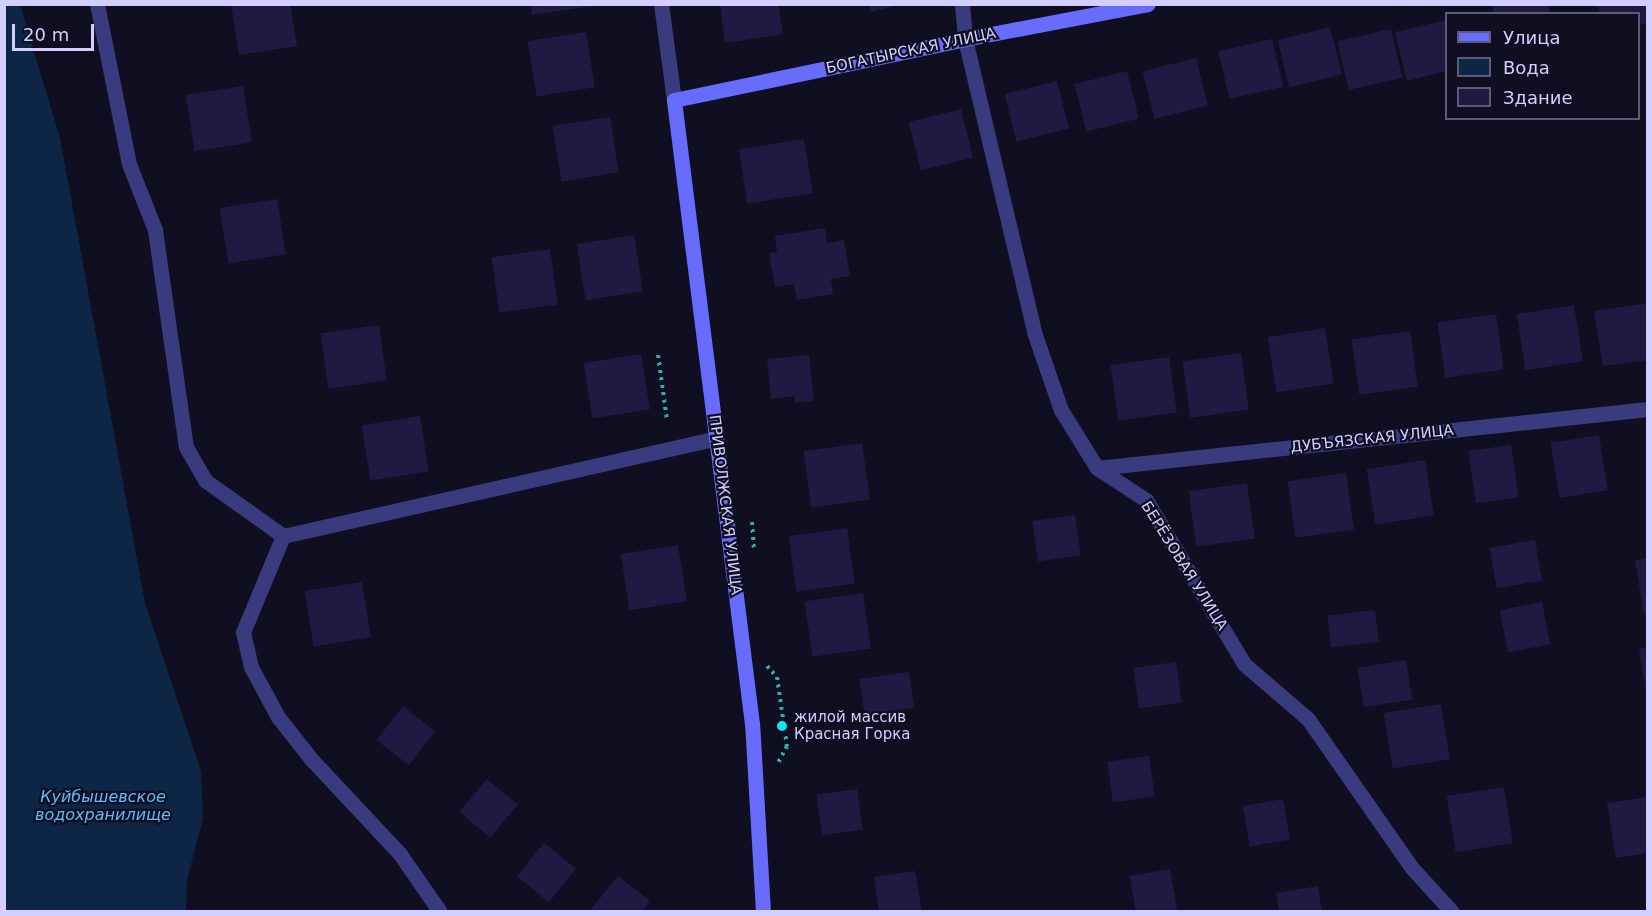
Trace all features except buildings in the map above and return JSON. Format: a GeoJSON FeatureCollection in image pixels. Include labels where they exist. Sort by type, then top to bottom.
{"type":"FeatureCollection","features":[{"type":"Feature","properties":{"kind":"main road","name":"БОГАТЫРСКАЯ УЛИЦА"},"geometry":{"type":"LineString","coordinates":[[674,100],[965,39],[1148,4]]}},
{"type":"Feature","properties":{"kind":"main road","name":"ПРИВОЛЖСКАЯ УЛИЦА"},"geometry":{"type":"LineString","coordinates":[[674,100],[752,724],[763,912]]}},
{"type":"Feature","properties":{"kind":"street"},"geometry":{"type":"LineString","coordinates":[[97,4],[129,164],[155,230],[186,447],[206,481],[283,536],[717,438]]}},
{"type":"Feature","properties":{"kind":"street"},"geometry":{"type":"LineString","coordinates":[[661,4],[674,100]]}},
{"type":"Feature","properties":{"kind":"street","name":"БЕРЁЗОВАЯ УЛИЦА"},"geometry":{"type":"LineString","coordinates":[[962,4],[965,39],[1034,332],[1061,410],[1097,468],[1146,500],[1244,664],[1308,719],[1412,868],[1452,912]]}},
{"type":"Feature","properties":{"kind":"street","name":"ДУБЪЯЗСКАЯ УЛИЦА"},"geometry":{"type":"LineString","coordinates":[[1097,468],[1647,409]]}},
{"type":"Feature","properties":{"kind":"street"},"geometry":{"type":"LineString","coordinates":[[283,536],[243,632],[251,667],[278,717],[312,760],[400,854],[440,912]]}},
{"type":"Feature","properties":{"kind":"path"},"geometry":{"type":"LineString","coordinates":[[658,355],[667,420]]}},
{"type":"Feature","properties":{"kind":"water","name":"Куйбышевское водохранилище"},"geometry":{"type":"Polygon","coordinates":[[[4,5],[20,5],[60,138],[145,603],[201,771],[203,819],[187,879],[186,911],[5,911],[4,5]]]}},
{"type":"Feature","properties":{"kind":"place","name":"жилой массив Красная Горка"},"geometry":{"type":"Point","coordinates":[782,726]}}]}
